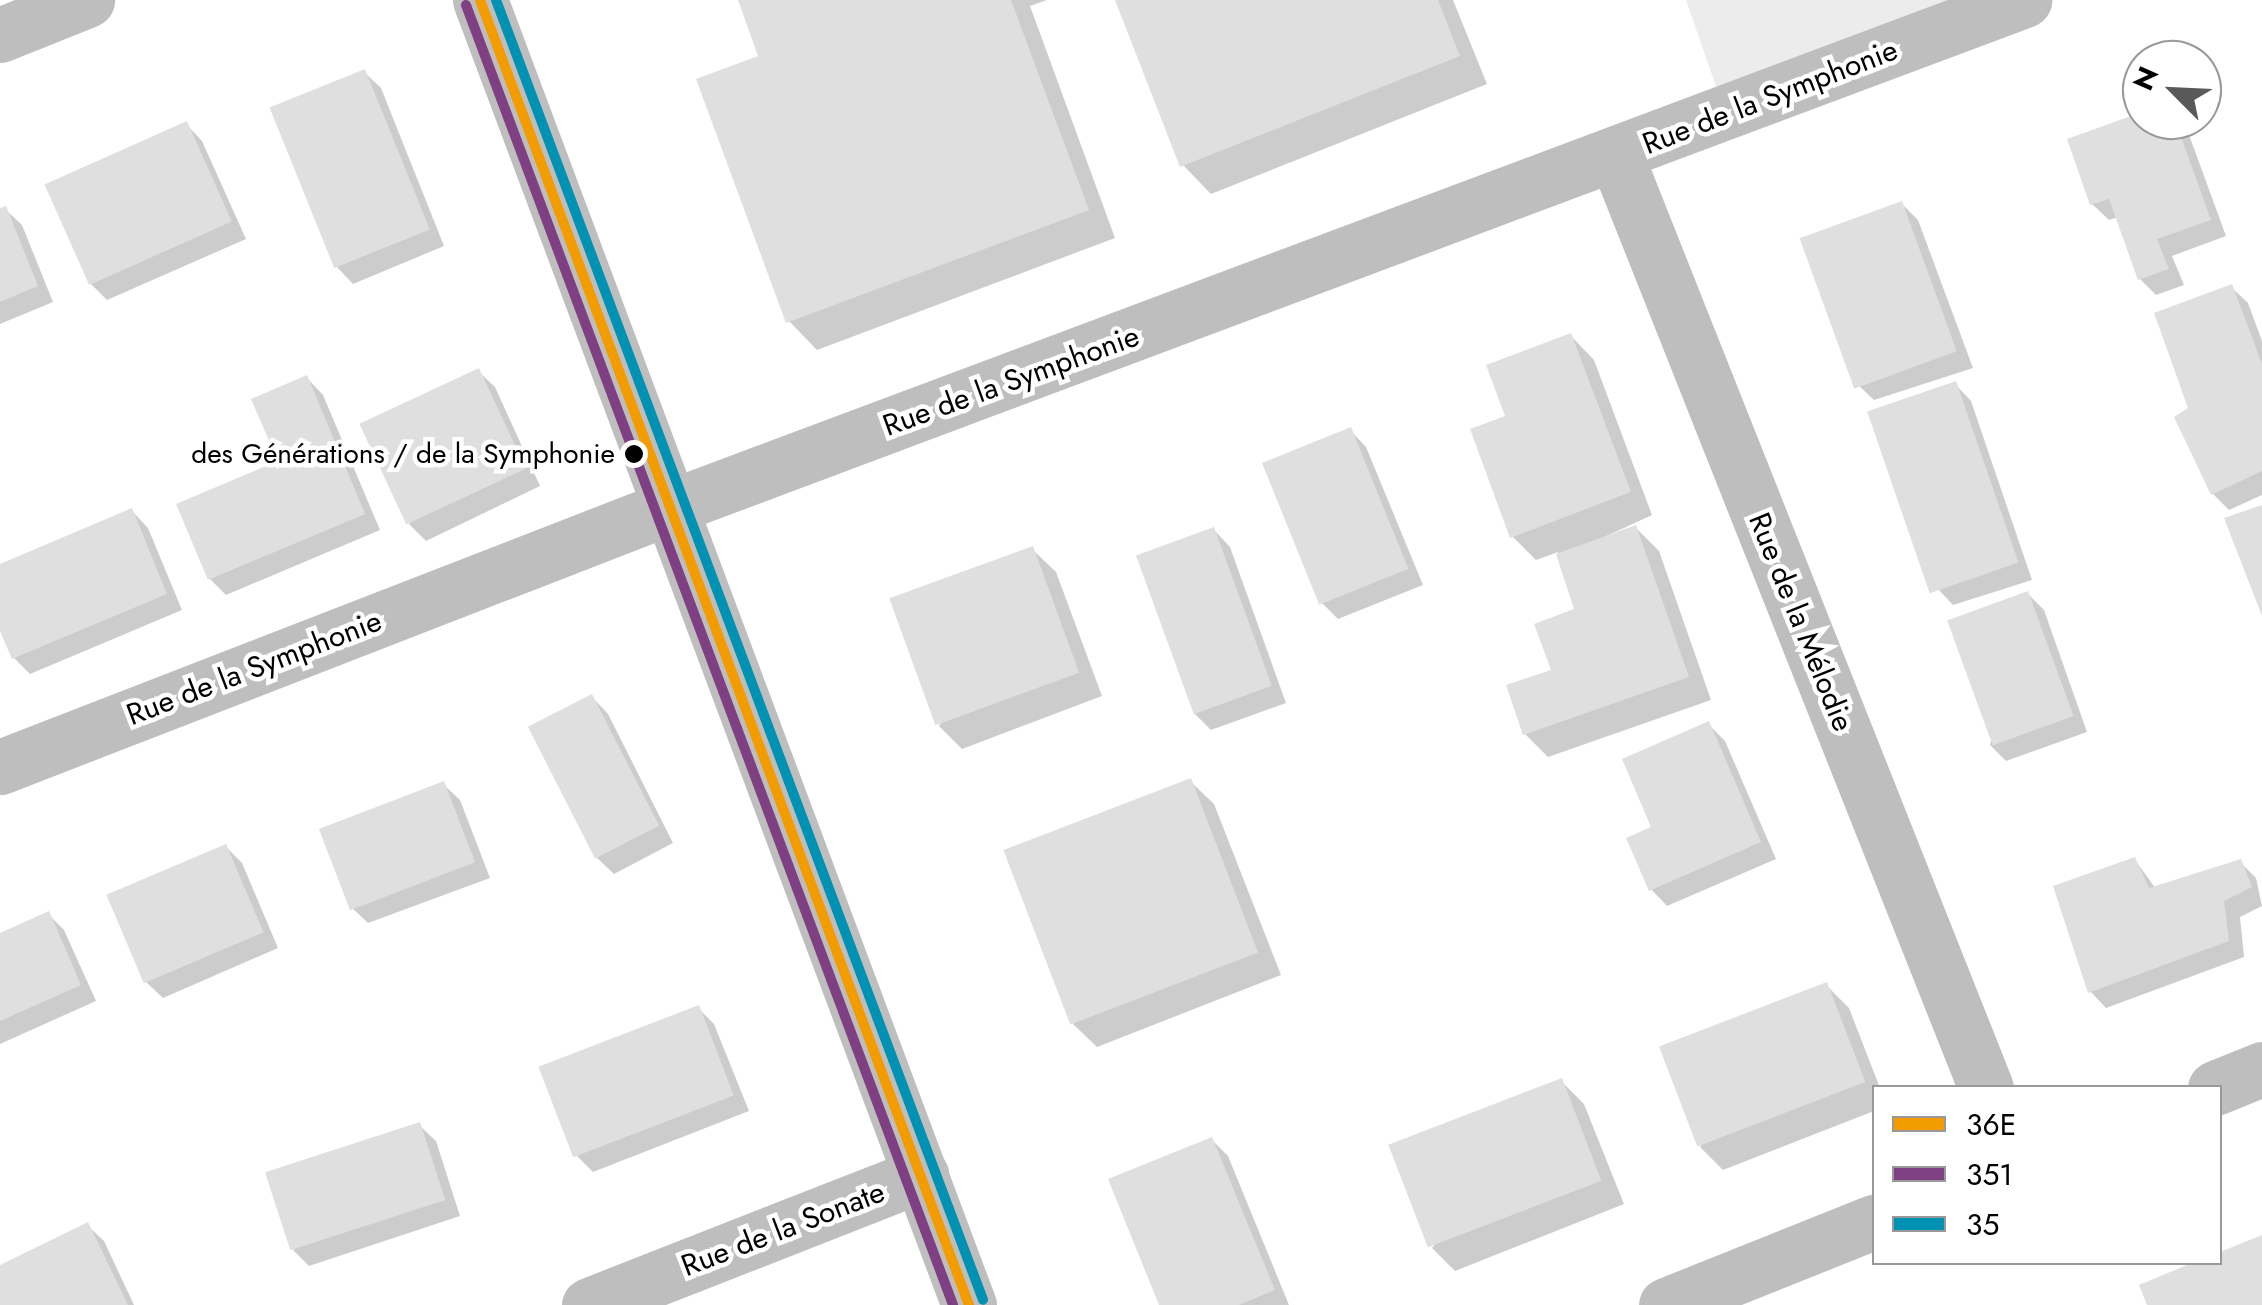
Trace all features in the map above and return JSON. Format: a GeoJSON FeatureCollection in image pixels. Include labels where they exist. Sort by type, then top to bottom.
{"type":"FeatureCollection","features":[{"type":"Feature","properties":{"kind":"street"},"geometry":{"type":"LineString","coordinates":[[0,35],[87,0]]}},
{"type":"Feature","properties":{"kind":"street"},"geometry":{"type":"LineString","coordinates":[[480,0],[673,506],[969,1305]]}},
{"type":"Feature","properties":{"kind":"street","name":"Rue de la Symphonie"},"geometry":{"type":"LineString","coordinates":[[0,767],[673,506],[2024,0]]}},
{"type":"Feature","properties":{"kind":"street","name":"Rue de la Mélodie"},"geometry":{"type":"LineString","coordinates":[[1616,156],[1985,1085]]}},
{"type":"Feature","properties":{"kind":"street"},"geometry":{"type":"LineString","coordinates":[[2222,1085],[2262,1069]]}},
{"type":"Feature","properties":{"kind":"street","name":"Rue de la Sonate"},"geometry":{"type":"LineString","coordinates":[[589,1305],[921,1176]]}},
{"type":"Feature","properties":{"kind":"street"},"geometry":{"type":"LineString","coordinates":[[1666,1305],[1872,1223]]}},
{"type":"Feature","properties":{"kind":"shaded area"},"geometry":{"type":"Polygon","coordinates":[[[1686,0],[1962,0],[1719,95],[1686,0]]]}},
{"type":"Feature","properties":{"kind":"building"},"geometry":{"type":"Polygon","coordinates":[[[738,0],[1011,0],[1089,210],[786,323],[696,79],[758,56],[738,0]]]}},
{"type":"Feature","properties":{"kind":"building"},"geometry":{"type":"Polygon","coordinates":[[[1115,0],[1438,0],[1460,56],[1180,167],[1115,0]]]}},
{"type":"Feature","properties":{"kind":"building"},"geometry":{"type":"Polygon","coordinates":[[[365,69],[430,229],[334,268],[270,108],[365,69]]]}},
{"type":"Feature","properties":{"kind":"building"},"geometry":{"type":"Polygon","coordinates":[[[2122,119],[2122,140],[2182,140],[2211,220],[2157,239],[2169,269],[2138,280],[2109,199],[2090,205],[2067,139],[2122,119]]]}},
{"type":"Feature","properties":{"kind":"building"},"geometry":{"type":"Polygon","coordinates":[[[187,121],[232,221],[89,285],[44,184],[187,121]]]}},
{"type":"Feature","properties":{"kind":"building"},"geometry":{"type":"Polygon","coordinates":[[[1902,201],[1957,351],[1854,389],[1800,238],[1902,201]]]}},
{"type":"Feature","properties":{"kind":"building"},"geometry":{"type":"Polygon","coordinates":[[[6,206],[38,286],[0,302],[0,208],[6,206]]]}},
{"type":"Feature","properties":{"kind":"building"},"geometry":{"type":"Polygon","coordinates":[[[2232,284],[2262,364],[2262,471],[2211,495],[2174,417],[2188,408],[2154,313],[2232,284]]]}},
{"type":"Feature","properties":{"kind":"building"},"geometry":{"type":"Polygon","coordinates":[[[1571,333],[1631,492],[1510,538],[1470,429],[1505,416],[1486,365],[1571,333]]]}},
{"type":"Feature","properties":{"kind":"building"},"geometry":{"type":"Polygon","coordinates":[[[479,368],[526,469],[406,524],[359,424],[479,368]]]}},
{"type":"Feature","properties":{"kind":"building"},"geometry":{"type":"Polygon","coordinates":[[[307,375],[365,514],[208,580],[176,504],[278,461],[251,399],[307,375]]]}},
{"type":"Feature","properties":{"kind":"building"},"geometry":{"type":"Polygon","coordinates":[[[1956,381],[2019,563],[1930,593],[1867,412],[1956,381]]]}},
{"type":"Feature","properties":{"kind":"building"},"geometry":{"type":"Polygon","coordinates":[[[1351,427],[1408,569],[1319,605],[1262,463],[1351,427]]]}},
{"type":"Feature","properties":{"kind":"building"},"geometry":{"type":"Polygon","coordinates":[[[2262,505],[2262,616],[2224,518],[2262,505]]]}},
{"type":"Feature","properties":{"kind":"building"},"geometry":{"type":"Polygon","coordinates":[[[132,508],[167,594],[12,659],[0,631],[0,564],[132,508]]]}},
{"type":"Feature","properties":{"kind":"building"},"geometry":{"type":"Polygon","coordinates":[[[1636,525],[1689,677],[1523,735],[1506,685],[1551,670],[1534,624],[1574,609],[1556,554],[1636,525]]]}},
{"type":"Feature","properties":{"kind":"building"},"geometry":{"type":"Polygon","coordinates":[[[1214,527],[1272,686],[1194,714],[1136,555],[1214,527]]]}},
{"type":"Feature","properties":{"kind":"building"},"geometry":{"type":"Polygon","coordinates":[[[1033,546],[1079,673],[935,725],[889,598],[1033,546]]]}},
{"type":"Feature","properties":{"kind":"building"},"geometry":{"type":"Polygon","coordinates":[[[2028,591],[2073,716],[1993,745],[1947,620],[2028,591]]]}},
{"type":"Feature","properties":{"kind":"building"},"geometry":{"type":"Polygon","coordinates":[[[592,694],[659,826],[595,859],[528,727],[592,694]]]}},
{"type":"Feature","properties":{"kind":"building"},"geometry":{"type":"Polygon","coordinates":[[[1709,721],[1761,842],[1649,891],[1626,838],[1651,827],[1622,759],[1709,721]]]}},
{"type":"Feature","properties":{"kind":"building"},"geometry":{"type":"Polygon","coordinates":[[[1191,778],[1258,953],[1070,1025],[1003,850],[1191,778]]]}},
{"type":"Feature","properties":{"kind":"building"},"geometry":{"type":"Polygon","coordinates":[[[444,781],[475,862],[350,910],[319,829],[444,781]]]}},
{"type":"Feature","properties":{"kind":"building"},"geometry":{"type":"Polygon","coordinates":[[[226,844],[264,932],[144,983],[106,895],[226,844]]]}},
{"type":"Feature","properties":{"kind":"building"},"geometry":{"type":"Polygon","coordinates":[[[2135,857],[2149,888],[2241,859],[2252,887],[2224,901],[2229,941],[2088,993],[2053,886],[2135,857]]]}},
{"type":"Feature","properties":{"kind":"building"},"geometry":{"type":"Polygon","coordinates":[[[49,911],[81,985],[0,1021],[0,933],[49,911]]]}},
{"type":"Feature","properties":{"kind":"building"},"geometry":{"type":"Polygon","coordinates":[[[1827,982],[1865,1082],[1697,1146],[1659,1047],[1827,982]]]}},
{"type":"Feature","properties":{"kind":"building"},"geometry":{"type":"Polygon","coordinates":[[[699,1005],[734,1096],[573,1157],[538,1067],[699,1005]]]}},
{"type":"Feature","properties":{"kind":"building"},"geometry":{"type":"Polygon","coordinates":[[[1562,1078],[1601,1181],[1428,1247],[1388,1145],[1562,1078]]]}},
{"type":"Feature","properties":{"kind":"building"},"geometry":{"type":"Polygon","coordinates":[[[420,1122],[445,1200],[290,1250],[265,1172],[420,1122]]]}},
{"type":"Feature","properties":{"kind":"building"},"geometry":{"type":"Polygon","coordinates":[[[1212,1137],[1275,1290],[1239,1305],[1159,1305],[1108,1179],[1212,1137]]]}},
{"type":"Feature","properties":{"kind":"building"},"geometry":{"type":"Polygon","coordinates":[[[88,1222],[128,1305],[0,1305],[0,1265],[88,1222]]]}},
{"type":"Feature","properties":{"kind":"building"},"geometry":{"type":"Polygon","coordinates":[[[2262,1235],[2262,1305],[2147,1305],[2139,1285],[2187,1265],[2222,1265],[2222,1251],[2262,1235]]]}},
{"type":"Feature","properties":{"kind":"transit line","name":"36E"},"geometry":{"type":"LineString","coordinates":[[480,0],[969,1305]]}},
{"type":"Feature","properties":{"kind":"transit line","name":"35"},"geometry":{"type":"LineString","coordinates":[[496,0],[983,1300]]}},
{"type":"Feature","properties":{"kind":"transit line","name":"351"},"geometry":{"type":"LineString","coordinates":[[466,5],[953,1305]]}},
{"type":"Feature","properties":{"kind":"place","name":"des Générations / de la Symphonie"},"geometry":{"type":"Point","coordinates":[634,454]}}]}
